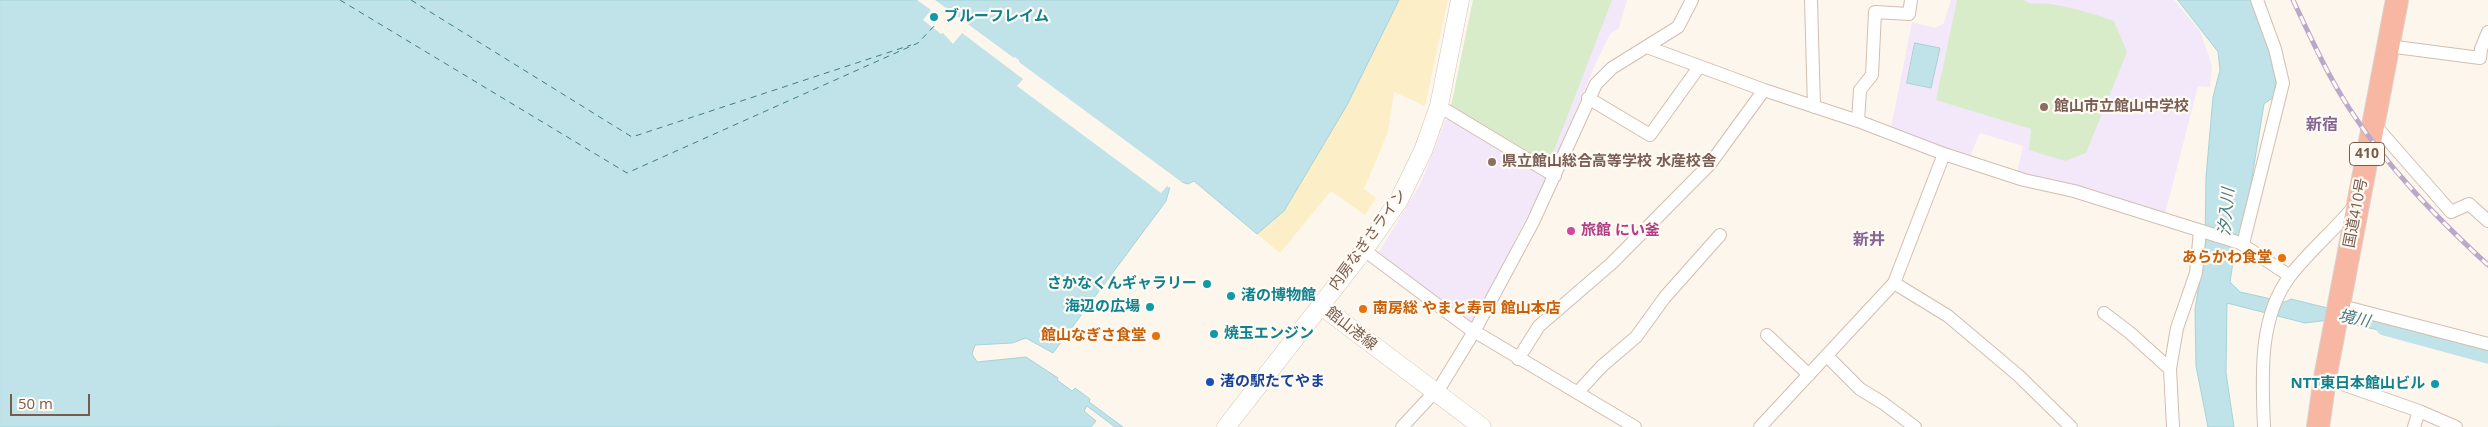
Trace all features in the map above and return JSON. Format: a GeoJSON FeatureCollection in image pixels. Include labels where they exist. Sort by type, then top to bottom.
{"type":"FeatureCollection","features":[{"type":"Feature","properties":{"kind":"highway","name":"国道410号"},"geometry":{"type":"LineString","coordinates":[[2318,427],[2325,378],[2372,122],[2397,0]]}},
{"type":"Feature","properties":{"kind":"main road","name":"内房なぎさライン"},"geometry":{"type":"LineString","coordinates":[[1320,305],[1364,250],[1399,200],[1423,152],[1439,106],[1460,0]]}},
{"type":"Feature","properties":{"kind":"main road","name":"館山港線"},"geometry":{"type":"LineString","coordinates":[[1226,427],[1320,305],[1433,393],[1482,427]]}},
{"type":"Feature","properties":{"kind":"street"},"geometry":{"type":"LineString","coordinates":[[1402,427],[1433,393],[1456,363],[1475,330],[1555,176],[1588,98],[1601,78],[1612,68],[1678,27],[1692,0]]}},
{"type":"Feature","properties":{"kind":"street"},"geometry":{"type":"LineString","coordinates":[[1811,0],[1814,107]]}},
{"type":"Feature","properties":{"kind":"street"},"geometry":{"type":"LineString","coordinates":[[1858,121],[1860,90],[1872,75],[1875,12],[1909,14],[1910,0]]}},
{"type":"Feature","properties":{"kind":"street"},"geometry":{"type":"LineString","coordinates":[[2242,244],[2284,83],[2275,50],[2257,0]]}},
{"type":"Feature","properties":{"kind":"street"},"geometry":{"type":"LineString","coordinates":[[2388,46],[2472,59],[2480,58],[2485,51],[2488,32]]}},
{"type":"Feature","properties":{"kind":"street"},"geometry":{"type":"LineString","coordinates":[[1647,47],[1764,90],[1858,121],[1944,154],[2024,180],[2074,191],[2242,244],[2290,276]]}},
{"type":"Feature","properties":{"kind":"street"},"geometry":{"type":"LineString","coordinates":[[1588,98],[1650,136],[1699,66]]}},
{"type":"Feature","properties":{"kind":"street"},"geometry":{"type":"LineString","coordinates":[[1518,359],[1539,326],[1612,263],[1710,164],[1764,90]]}},
{"type":"Feature","properties":{"kind":"street"},"geometry":{"type":"LineString","coordinates":[[1439,106],[1555,176]]}},
{"type":"Feature","properties":{"kind":"street"},"geometry":{"type":"LineString","coordinates":[[2372,122],[2451,212],[2469,204],[2488,221]]}},
{"type":"Feature","properties":{"kind":"street"},"geometry":{"type":"LineString","coordinates":[[1760,427],[1894,283],[1944,154]]}},
{"type":"Feature","properties":{"kind":"street"},"geometry":{"type":"LineString","coordinates":[[2264,427],[2262,386],[2264,346],[2278,298],[2290,276],[2359,200]]}},
{"type":"Feature","properties":{"kind":"street"},"geometry":{"type":"LineString","coordinates":[[2173,427],[2170,369],[2177,328],[2196,273],[2202,232]]}},
{"type":"Feature","properties":{"kind":"street"},"geometry":{"type":"LineString","coordinates":[[1578,392],[1602,366],[1636,337],[1665,297],[1720,235]]}},
{"type":"Feature","properties":{"kind":"street"},"geometry":{"type":"LineString","coordinates":[[1364,250],[1467,327],[1475,330],[1518,359],[1578,392],[1635,427]]}},
{"type":"Feature","properties":{"kind":"street"},"geometry":{"type":"LineString","coordinates":[[1894,283],[1948,316],[2019,376],[2071,427]]}},
{"type":"Feature","properties":{"kind":"street"},"geometry":{"type":"LineString","coordinates":[[2337,312],[2488,344]]}},
{"type":"Feature","properties":{"kind":"street"},"geometry":{"type":"LineString","coordinates":[[2104,313],[2130,332],[2170,369]]}},
{"type":"Feature","properties":{"kind":"street"},"geometry":{"type":"LineString","coordinates":[[1767,335],[1809,375]]}},
{"type":"Feature","properties":{"kind":"street"},"geometry":{"type":"LineString","coordinates":[[1827,356],[1860,389],[1915,427]]}},
{"type":"Feature","properties":{"kind":"street"},"geometry":{"type":"LineString","coordinates":[[2325,378],[2420,411],[2456,427]]}},
{"type":"Feature","properties":{"kind":"street"},"geometry":{"type":"LineString","coordinates":[[2414,427],[2420,411]]}},
{"type":"Feature","properties":{"kind":"shaded area","name":"県立館山総合高等学校 水産校舎"},"geometry":{"type":"Polygon","coordinates":[[[1473,0],[1627,0],[1619,28],[1610,34],[1595,65],[1552,168],[1473,322],[1468,323],[1379,252],[1421,183],[1451,106],[1473,0]]]}},
{"type":"Feature","properties":{"kind":"shaded area","name":"館山市立館山中学校"},"geometry":{"type":"Polygon","coordinates":[[[1951,0],[2174,0],[2200,31],[2212,66],[2210,87],[2198,86],[2165,214],[2103,193],[2060,186],[2017,172],[2023,146],[1980,133],[1969,159],[1891,128],[1912,22],[1935,28],[1944,23],[1951,0]]]}},
{"type":"Feature","properties":{"kind":"green space"},"geometry":{"type":"Polygon","coordinates":[[[1473,0],[1612,0],[1549,164],[1451,106],[1473,0]]]}},
{"type":"Feature","properties":{"kind":"green space"},"geometry":{"type":"Polygon","coordinates":[[[1957,0],[2024,0],[2031,4],[2039,3],[2072,8],[2114,21],[2127,52],[2086,153],[2065,161],[2029,150],[2031,129],[1936,100],[1957,0]]]}},
{"type":"Feature","properties":{"kind":"sand"},"geometry":{"type":"Polygon","coordinates":[[[1399,0],[1448,0],[1425,106],[1394,92],[1388,132],[1364,189],[1376,198],[1365,215],[1331,191],[1280,253],[1257,234],[1284,211],[1347,105],[1399,0]]]}},
{"type":"Feature","properties":{"kind":"water"},"geometry":{"type":"Polygon","coordinates":[[[0,0],[1399,0],[1347,105],[1284,211],[1257,234],[1194,181],[1188,184],[1181,182],[1170,187],[1166,201],[1053,353],[1026,338],[1012,343],[975,345],[972,354],[977,362],[1026,357],[1058,378],[1057,380],[1072,391],[1075,388],[1090,399],[1089,402],[1123,427],[1115,427],[1087,406],[1084,411],[1096,421],[1091,427],[0,427],[0,0]]]}},
{"type":"Feature","properties":{"kind":"water","name":"汐入川"},"geometry":{"type":"Polygon","coordinates":[[[2178,0],[2252,0],[2267,36],[2273,59],[2275,71],[2274,97],[2264,104],[2247,208],[2235,249],[2230,282],[2240,292],[2285,302],[2291,299],[2409,328],[2407,337],[2402,339],[2389,332],[2329,320],[2305,323],[2227,303],[2226,373],[2234,427],[2208,427],[2196,366],[2195,310],[2205,245],[2206,177],[2213,97],[2220,70],[2218,52],[2178,0]]]}},
{"type":"Feature","properties":{"kind":"water"},"geometry":{"type":"Polygon","coordinates":[[[1915,43],[1940,48],[1931,88],[1907,83],[1915,43]]]}},
{"type":"Feature","properties":{"kind":"pier"},"geometry":{"type":"Polygon","coordinates":[[[917,0],[935,0],[1015,57],[1019,62],[1187,186],[1181,185],[1172,189],[1167,186],[1161,193],[1017,86],[1023,79],[962,33],[953,44],[943,33],[941,34],[923,20],[931,10],[917,0]]]}},
{"type":"Feature","properties":{"kind":"waterway","name":"境川"},"geometry":{"type":"LineString","coordinates":[[2385,326],[2488,354]]}},
{"type":"Feature","properties":{"kind":"ferry route"},"geometry":{"type":"LineString","coordinates":[[340,0],[627,173],[918,43],[937,23]]}},
{"type":"Feature","properties":{"kind":"ferry route"},"geometry":{"type":"LineString","coordinates":[[411,0],[632,137],[911,45]]}},
{"type":"Feature","properties":{"kind":"railway"},"geometry":{"type":"LineString","coordinates":[[2293,0],[2333,82],[2364,130],[2414,191],[2488,265]]}},
{"type":"Feature","properties":{"kind":"place","name":"ブルーフレイム"},"geometry":{"type":"Point","coordinates":[934,17]}},
{"type":"Feature","properties":{"kind":"place","name":"館山市立館山中学校"},"geometry":{"type":"Point","coordinates":[2044,107]}},
{"type":"Feature","properties":{"kind":"place","name":"県立館山総合高等学校 水産校舎"},"geometry":{"type":"Point","coordinates":[1492,162]}},
{"type":"Feature","properties":{"kind":"place","name":"旅館 にい釜"},"geometry":{"type":"Point","coordinates":[1571,231]}},
{"type":"Feature","properties":{"kind":"place","name":"あらかわ食堂"},"geometry":{"type":"Point","coordinates":[2282,258]}},
{"type":"Feature","properties":{"kind":"place","name":"さかなくんギャラリー"},"geometry":{"type":"Point","coordinates":[1207,284]}},
{"type":"Feature","properties":{"kind":"place","name":"渚の博物館"},"geometry":{"type":"Point","coordinates":[1231,296]}},
{"type":"Feature","properties":{"kind":"place","name":"海辺の広場"},"geometry":{"type":"Point","coordinates":[1150,307]}},
{"type":"Feature","properties":{"kind":"place","name":"南房総 やまと寿司 館山本店"},"geometry":{"type":"Point","coordinates":[1363,309]}},
{"type":"Feature","properties":{"kind":"place","name":"焼玉エンジン"},"geometry":{"type":"Point","coordinates":[1214,334]}},
{"type":"Feature","properties":{"kind":"place","name":"館山なぎさ食堂"},"geometry":{"type":"Point","coordinates":[1156,336]}},
{"type":"Feature","properties":{"kind":"place","name":"渚の駅たてやま"},"geometry":{"type":"Point","coordinates":[1210,382]}},
{"type":"Feature","properties":{"kind":"place","name":"NTT東日本館山ビル"},"geometry":{"type":"Point","coordinates":[2435,384]}},
{"type":"Feature","properties":{"kind":"district","name":"新宿"},"geometry":{"type":"Point","coordinates":[2322,125]}},
{"type":"Feature","properties":{"kind":"district","name":"新井"},"geometry":{"type":"Point","coordinates":[1869,240]}}]}
